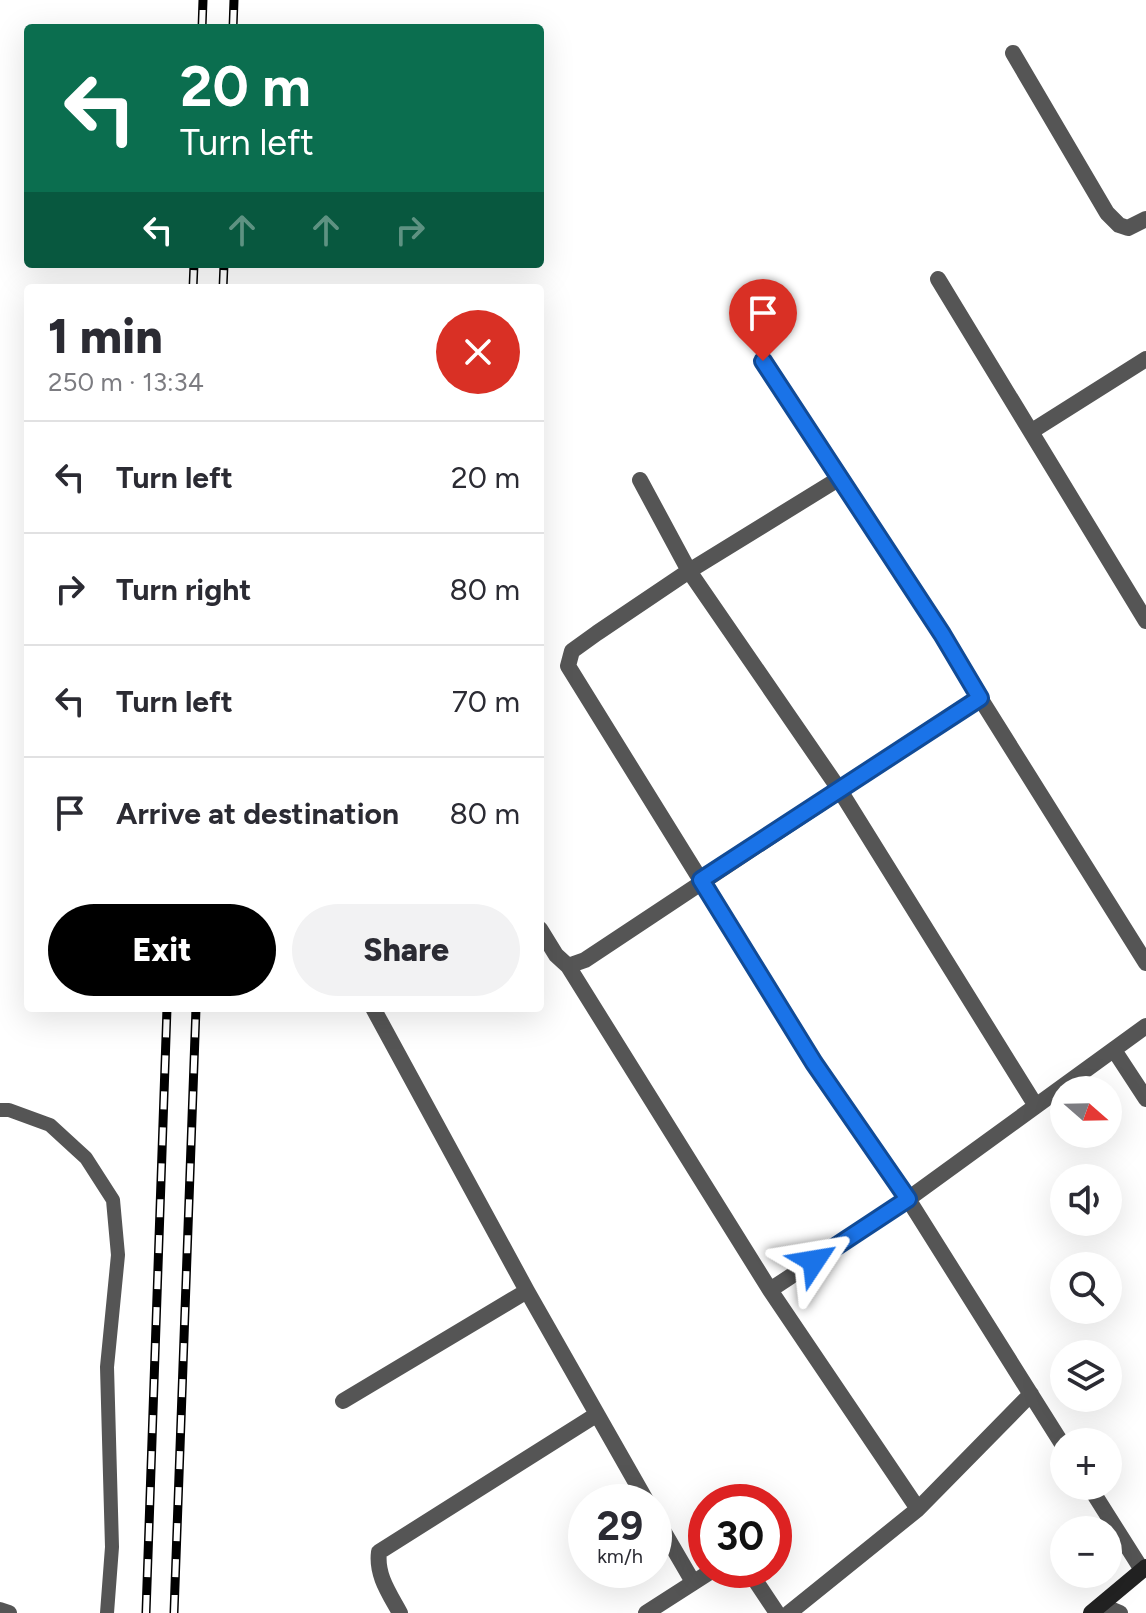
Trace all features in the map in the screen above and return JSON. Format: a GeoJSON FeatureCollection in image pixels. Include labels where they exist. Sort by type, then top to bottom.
{"type":"FeatureCollection","features":[{"type":"Feature","properties":{"kind":"street"},"geometry":{"type":"LineString","coordinates":[[1013,53],[1107,213],[1119,225],[1128,228],[1146,219]]}},
{"type":"Feature","properties":{"kind":"street"},"geometry":{"type":"LineString","coordinates":[[938,279],[1146,621]]}},
{"type":"Feature","properties":{"kind":"street"},"geometry":{"type":"LineString","coordinates":[[1032,431],[1146,359]]}},
{"type":"Feature","properties":{"kind":"street"},"geometry":{"type":"LineString","coordinates":[[763,361],[942,634],[1146,963]]}},
{"type":"Feature","properties":{"kind":"street"},"geometry":{"type":"LineString","coordinates":[[840,478],[689,571],[572,651],[568,666],[814,1063],[908,1199],[1052,1428]]}},
{"type":"Feature","properties":{"kind":"street"},"geometry":{"type":"LineString","coordinates":[[640,480],[689,571],[839,789],[1036,1106]]}},
{"type":"Feature","properties":{"kind":"street"},"geometry":{"type":"LineString","coordinates":[[568,966],[585,960],[701,880],[980,698]]}},
{"type":"Feature","properties":{"kind":"street"},"geometry":{"type":"LineString","coordinates":[[544,936],[556,955],[568,966],[770,1290],[918,1509]]}},
{"type":"Feature","properties":{"kind":"street"},"geometry":{"type":"LineString","coordinates":[[375,1012],[636,1484]]}},
{"type":"Feature","properties":{"kind":"street"},"geometry":{"type":"LineString","coordinates":[[770,1290],[908,1199],[1146,1026]]}},
{"type":"Feature","properties":{"kind":"street"},"geometry":{"type":"LineString","coordinates":[[1114,1050],[1146,1099]]}},
{"type":"Feature","properties":{"kind":"street"},"geometry":{"type":"LineString","coordinates":[[343,1401],[527,1291]]}},
{"type":"Feature","properties":{"kind":"street"},"geometry":{"type":"LineString","coordinates":[[789,1613],[918,1509],[1031,1394]]}},
{"type":"Feature","properties":{"kind":"street"},"geometry":{"type":"LineString","coordinates":[[400,1613],[380,1577],[377,1564],[379,1552],[596,1415]]}},
{"type":"Feature","properties":{"kind":"street"},"geometry":{"type":"LineString","coordinates":[[1096,1609],[1144,1568],[1098,1500]]}},
{"type":"Feature","properties":{"kind":"street"},"geometry":{"type":"LineString","coordinates":[[672,1546],[688,1573]]}},
{"type":"Feature","properties":{"kind":"street"},"geometry":{"type":"LineString","coordinates":[[646,1613],[688,1585]]}},
{"type":"Feature","properties":{"kind":"street"},"geometry":{"type":"LineString","coordinates":[[760,1588],[777,1613]]}},
{"type":"Feature","properties":{"kind":"street"},"geometry":{"type":"LineString","coordinates":[[1096,1609],[1120,1613]]}},
{"type":"Feature","properties":{"kind":"street"},"geometry":{"type":"LineString","coordinates":[[0,1610],[9,1613]]}},
{"type":"Feature","properties":{"kind":"lane"},"geometry":{"type":"LineString","coordinates":[[0,1110],[9,1110],[50,1125],[86,1158],[113,1200],[118,1255],[107,1367],[112,1547],[107,1613]]}},
{"type":"Feature","properties":{"kind":"railway"},"geometry":{"type":"LineString","coordinates":[[202,24],[203,0]]}},
{"type":"Feature","properties":{"kind":"railway"},"geometry":{"type":"LineString","coordinates":[[233,24],[234,0]]}},
{"type":"Feature","properties":{"kind":"railway"},"geometry":{"type":"LineString","coordinates":[[193,284],[194,268]]}},
{"type":"Feature","properties":{"kind":"railway"},"geometry":{"type":"LineString","coordinates":[[223,284],[224,268]]}},
{"type":"Feature","properties":{"kind":"railway"},"geometry":{"type":"LineString","coordinates":[[146,1613],[167,1012]]}},
{"type":"Feature","properties":{"kind":"railway"},"geometry":{"type":"LineString","coordinates":[[174,1613],[196,1012]]}},
{"type":"Feature","properties":{"kind":"route"},"geometry":{"type":"LineString","coordinates":[[763,361],[942,634],[980,698],[701,880],[814,1063],[908,1199],[814,1261]]}}]}
